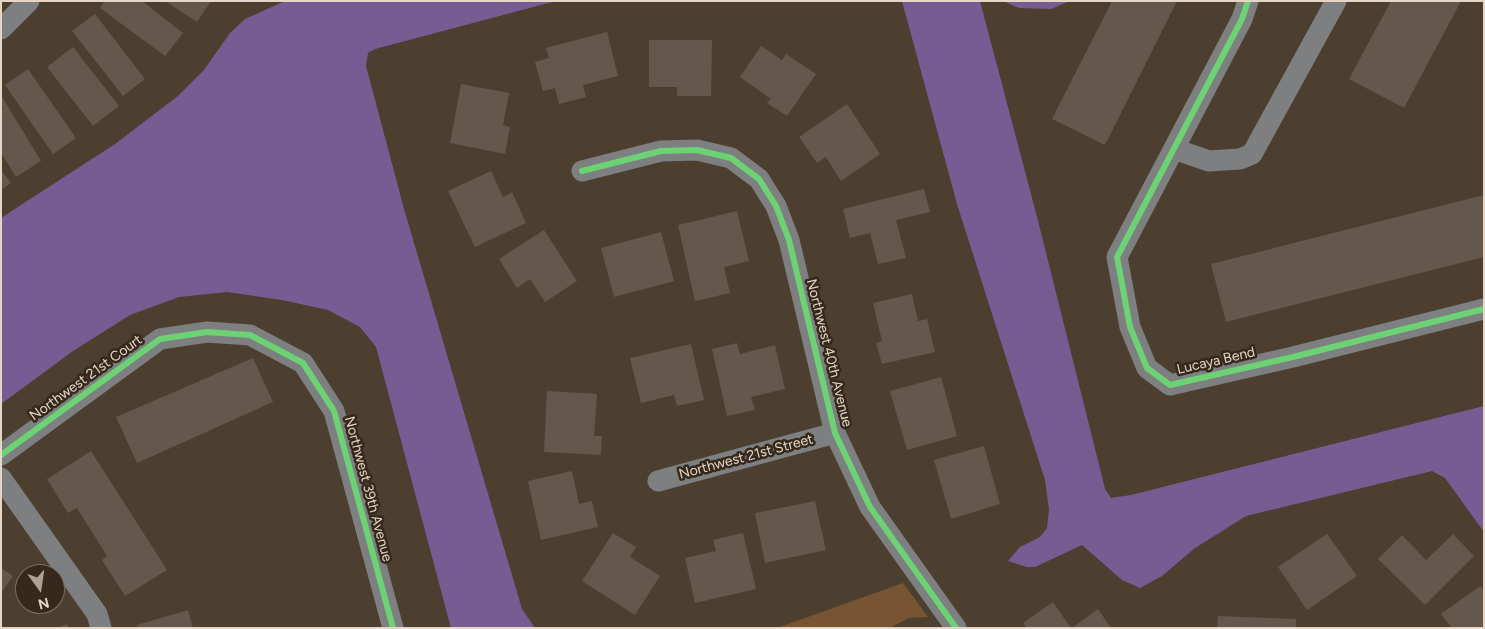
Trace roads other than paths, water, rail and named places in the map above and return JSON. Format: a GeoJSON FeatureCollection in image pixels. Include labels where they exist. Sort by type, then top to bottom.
{"type":"FeatureCollection","features":[{"type":"Feature","properties":{"kind":"street"},"geometry":{"type":"LineString","coordinates":[[1,28],[29,1]]}},
{"type":"Feature","properties":{"kind":"street","name":"Lucaya Bend"},"geometry":{"type":"LineString","coordinates":[[1248,1],[1242,19],[1117,257],[1130,327],[1147,368],[1170,385],[1293,357],[1484,309]]}},
{"type":"Feature","properties":{"kind":"street"},"geometry":{"type":"LineString","coordinates":[[1174,149],[1209,161],[1240,159],[1252,154],[1336,1]]}},
{"type":"Feature","properties":{"kind":"street","name":"Northwest 40th Avenue"},"geometry":{"type":"LineString","coordinates":[[582,171],[661,151],[698,150],[731,158],[759,179],[776,206],[789,240],[835,433],[870,508],[956,628]]}},
{"type":"Feature","properties":{"kind":"street","name":"Northwest 21st Court"},"geometry":{"type":"LineString","coordinates":[[1,455],[160,339],[207,332],[250,335]]}},
{"type":"Feature","properties":{"kind":"street","name":"Northwest 39th Avenue"},"geometry":{"type":"LineString","coordinates":[[250,335],[303,363],[334,411],[393,628]]}},
{"type":"Feature","properties":{"kind":"street","name":"Northwest 21st Street"},"geometry":{"type":"LineString","coordinates":[[658,481],[835,433]]}},
{"type":"Feature","properties":{"kind":"street"},"geometry":{"type":"LineString","coordinates":[[1,478],[97,614],[100,628]]}}]}
